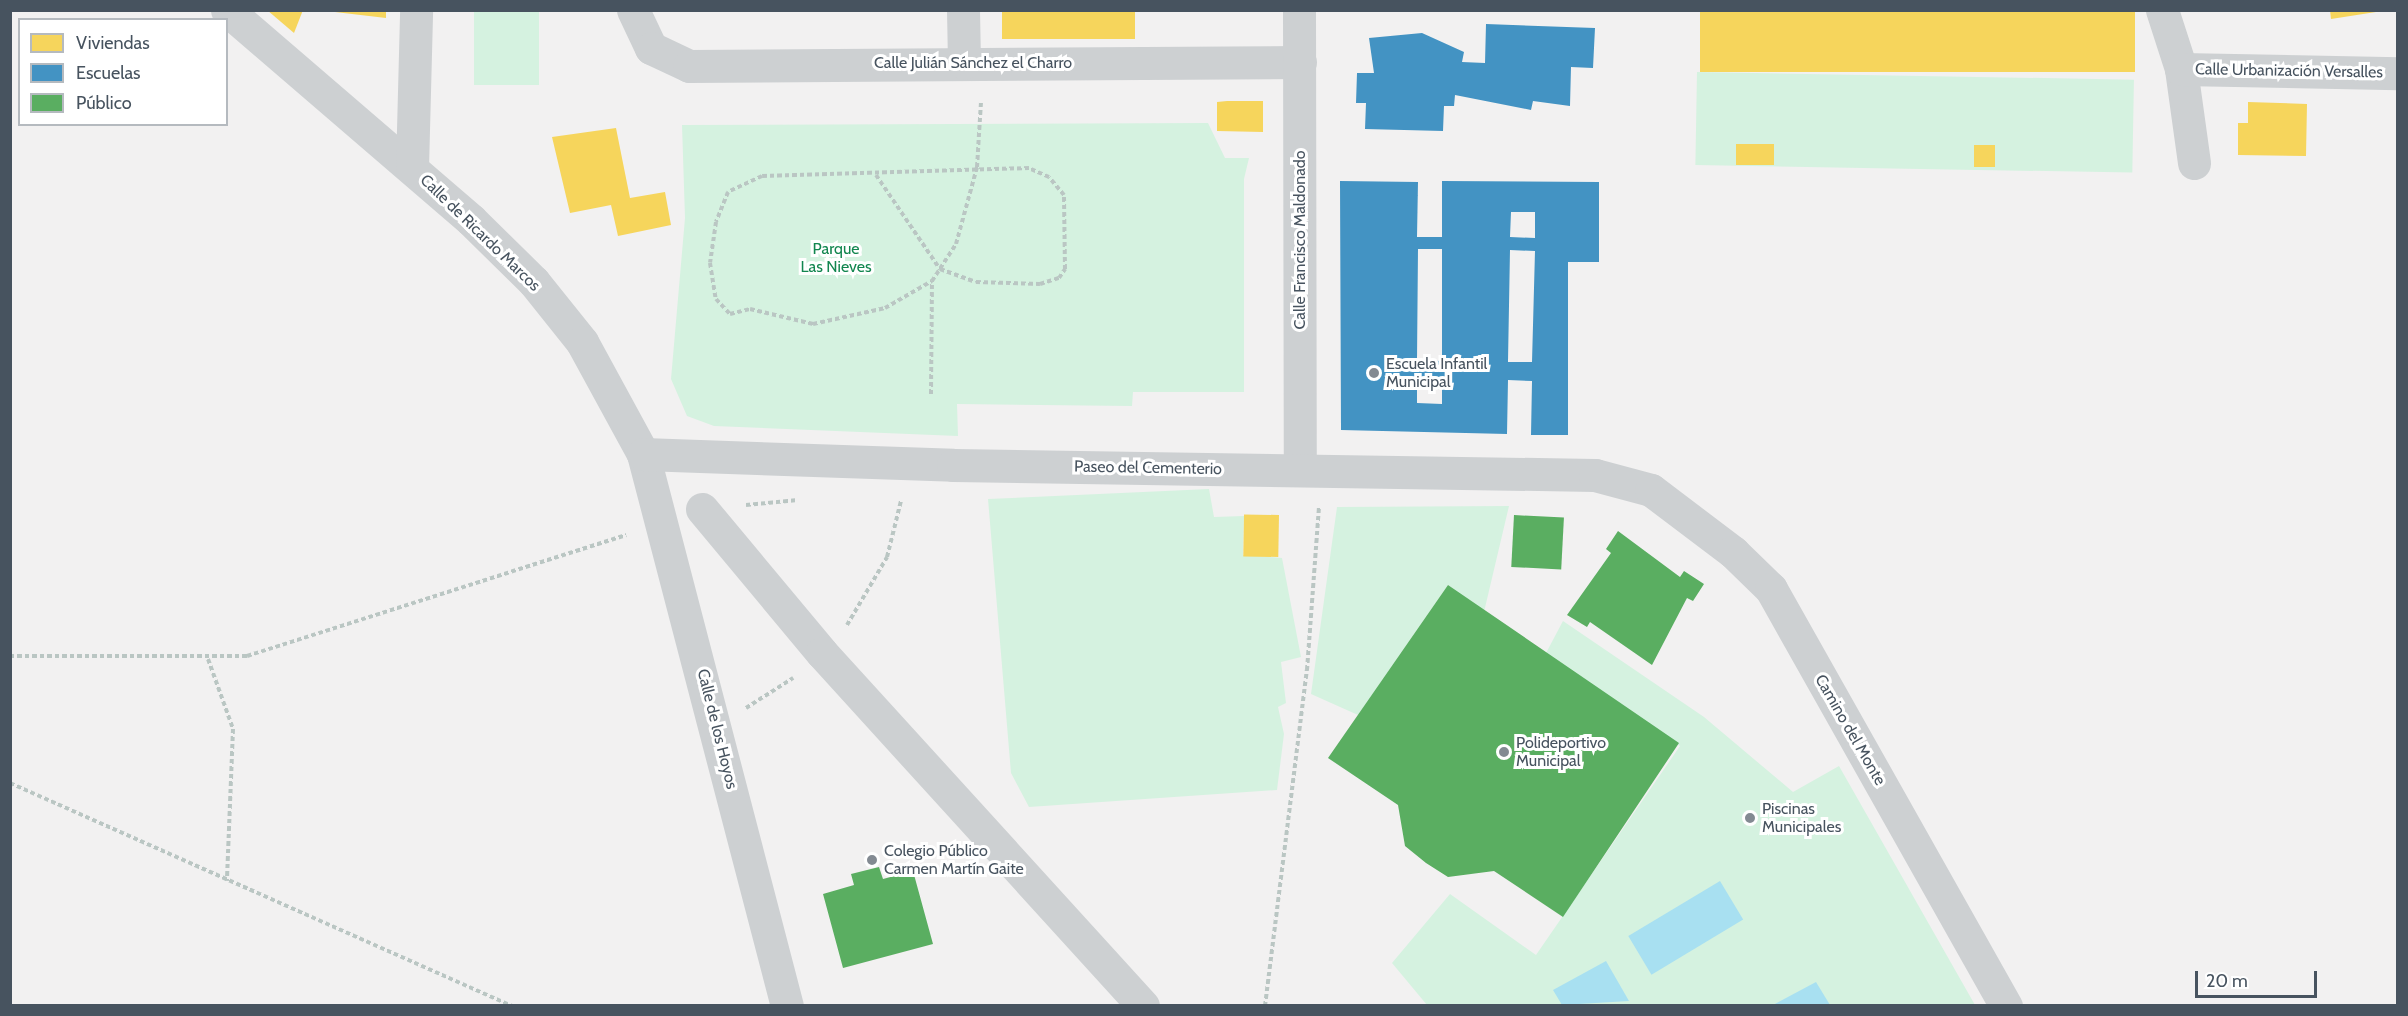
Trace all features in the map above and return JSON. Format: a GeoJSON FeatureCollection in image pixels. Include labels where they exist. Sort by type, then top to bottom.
{"type":"FeatureCollection","features":[{"type":"Feature","properties":{"kind":"street","name":"Calle de Ricardo Marcos"},"geometry":{"type":"LineString","coordinates":[[227,10],[383,140],[534,282],[582,342],[643,454]]}},
{"type":"Feature","properties":{"kind":"street"},"geometry":{"type":"LineString","coordinates":[[412,168],[416,10]]}},
{"type":"Feature","properties":{"kind":"street","name":"Calle Julián Sánchez el Charro"},"geometry":{"type":"LineString","coordinates":[[633,10],[651,48],[689,66],[1300,62]]}},
{"type":"Feature","properties":{"kind":"street"},"geometry":{"type":"LineString","coordinates":[[963,10],[973,63]]}},
{"type":"Feature","properties":{"kind":"street","name":"Calle Francisco Maldonado"},"geometry":{"type":"LineString","coordinates":[[1299,10],[1300,469]]}},
{"type":"Feature","properties":{"kind":"street"},"geometry":{"type":"LineString","coordinates":[[2162,10],[2181,69],[2193,163]]}},
{"type":"Feature","properties":{"kind":"street","name":"Calle Urbanización Versalles"},"geometry":{"type":"LineString","coordinates":[[2181,69],[2397,73]]}},
{"type":"Feature","properties":{"kind":"street"},"geometry":{"type":"LineString","coordinates":[[383,140],[413,125]]}},
{"type":"Feature","properties":{"kind":"street","name":"Paseo del Cementerio"},"geometry":{"type":"LineString","coordinates":[[643,454],[943,465],[1595,474],[1651,490]]}},
{"type":"Feature","properties":{"kind":"street","name":"Calle de los Hoyos"},"geometry":{"type":"LineString","coordinates":[[643,454],[787,1005]]}},
{"type":"Feature","properties":{"kind":"street","name":"Camino del Monte"},"geometry":{"type":"LineString","coordinates":[[1651,490],[1733,552],[1771,589],[2006,1005]]}},
{"type":"Feature","properties":{"kind":"street"},"geometry":{"type":"LineString","coordinates":[[702,509],[814,645],[1143,1005]]}},
{"type":"Feature","properties":{"kind":"path"},"geometry":{"type":"LineString","coordinates":[[876,175],[940,269],[976,282],[1040,284],[1059,278],[1065,269],[1064,195],[1056,186],[1029,168],[977,167],[876,175],[762,176],[728,192],[710,263],[716,299],[730,314],[750,309],[813,324],[885,308],[932,281],[940,269],[957,244],[977,167],[973,63]]}},
{"type":"Feature","properties":{"kind":"path"},"geometry":{"type":"LineString","coordinates":[[932,281],[932,394]]}},
{"type":"Feature","properties":{"kind":"path"},"geometry":{"type":"LineString","coordinates":[[1265,1005],[1307,670],[1320,495]]}},
{"type":"Feature","properties":{"kind":"path"},"geometry":{"type":"LineString","coordinates":[[10,656],[208,659],[247,656],[626,535]]}},
{"type":"Feature","properties":{"kind":"path"},"geometry":{"type":"LineString","coordinates":[[208,659],[233,729],[227,881]]}},
{"type":"Feature","properties":{"kind":"path"},"geometry":{"type":"LineString","coordinates":[[10,783],[227,881],[512,1005]]}},
{"type":"Feature","properties":{"kind":"green space"},"geometry":{"type":"Polygon","coordinates":[[[474,11],[539,11],[539,85],[474,85],[474,11]]]}},
{"type":"Feature","properties":{"kind":"green space"},"geometry":{"type":"Polygon","coordinates":[[[1697,72],[2134,80],[2132,173],[1695,165],[1697,72]]]}},
{"type":"Feature","properties":{"kind":"green space","name":"Parque Las Nieves"},"geometry":{"type":"Polygon","coordinates":[[[1208,123],[1225,158],[1249,158],[1244,179],[1244,392],[1133,392],[1132,406],[957,404],[958,436],[714,426],[687,416],[671,379],[685,218],[682,125],[1208,123]]]}},
{"type":"Feature","properties":{"kind":"green space"},"geometry":{"type":"Polygon","coordinates":[[[1209,489],[1214,517],[1244,516],[1243,555],[1282,558],[1301,657],[1281,662],[1286,703],[1278,707],[1284,734],[1277,790],[1029,807],[1011,773],[988,499],[1209,489]]]}},
{"type":"Feature","properties":{"kind":"green space"},"geometry":{"type":"Polygon","coordinates":[[[1509,506],[1484,612],[1448,585],[1358,715],[1311,694],[1337,507],[1509,506]]]}},
{"type":"Feature","properties":{"kind":"green space","name":"Piscinas Municipales"},"geometry":{"type":"Polygon","coordinates":[[[1563,621],[1704,717],[1793,792],[1839,766],[1975,1005],[1427,1005],[1392,963],[1450,894],[1536,955],[1680,746],[1546,653],[1563,621]]]}},
{"type":"Feature","properties":{"kind":"water"},"geometry":{"type":"Polygon","coordinates":[[[1720,881],[1743,920],[1651,975],[1628,936],[1720,881]]]}},
{"type":"Feature","properties":{"kind":"water"},"geometry":{"type":"Polygon","coordinates":[[[1606,961],[1629,1001],[1562,1005],[1553,990],[1606,961]]]}},
{"type":"Feature","properties":{"kind":"water"},"geometry":{"type":"Polygon","coordinates":[[[1816,982],[1830,1005],[1773,1005],[1816,982]]]}},
{"type":"Feature","properties":{"kind":"building: Viviendas"},"geometry":{"type":"Polygon","coordinates":[[[267,10],[303,10],[294,33],[267,10]]]}},
{"type":"Feature","properties":{"kind":"building: Viviendas"},"geometry":{"type":"Polygon","coordinates":[[[335,10],[386,10],[386,18],[335,12],[335,10]]]}},
{"type":"Feature","properties":{"kind":"building: Viviendas"},"geometry":{"type":"Polygon","coordinates":[[[1002,10],[1135,10],[1135,39],[1002,39],[1002,10]]]}},
{"type":"Feature","properties":{"kind":"building: Viviendas"},"geometry":{"type":"Polygon","coordinates":[[[1700,10],[2135,10],[2135,72],[1700,72],[1700,10]]]}},
{"type":"Feature","properties":{"kind":"building: Viviendas"},"geometry":{"type":"Polygon","coordinates":[[[2330,10],[2376,10],[2376,12],[2331,19],[2330,10]]]}},
{"type":"Feature","properties":{"kind":"building: Viviendas"},"geometry":{"type":"Polygon","coordinates":[[[1263,101],[1263,132],[1217,131],[1217,102],[1263,101]]]}},
{"type":"Feature","properties":{"kind":"building: Viviendas"},"geometry":{"type":"Polygon","coordinates":[[[2248,102],[2307,104],[2306,156],[2238,155],[2238,123],[2248,123],[2248,102]]]}},
{"type":"Feature","properties":{"kind":"building: Viviendas"},"geometry":{"type":"Polygon","coordinates":[[[616,128],[630,198],[665,192],[671,225],[618,236],[611,205],[570,213],[552,137],[616,128]]]}},
{"type":"Feature","properties":{"kind":"building: Viviendas"},"geometry":{"type":"Polygon","coordinates":[[[1736,144],[1774,144],[1774,165],[1736,165],[1736,144]]]}},
{"type":"Feature","properties":{"kind":"building: Viviendas"},"geometry":{"type":"Polygon","coordinates":[[[1974,145],[1995,145],[1995,167],[1974,167],[1974,145]]]}},
{"type":"Feature","properties":{"kind":"building: Viviendas"},"geometry":{"type":"Polygon","coordinates":[[[1244,514],[1279,515],[1278,557],[1243,556],[1244,514]]]}},
{"type":"Feature","properties":{"kind":"building: Escuelas"},"geometry":{"type":"Polygon","coordinates":[[[1486,24],[1595,28],[1593,68],[1571,67],[1570,106],[1533,101],[1531,110],[1455,95],[1454,106],[1444,106],[1443,131],[1365,129],[1366,103],[1356,103],[1357,73],[1374,73],[1369,38],[1422,33],[1464,52],[1462,62],[1485,63],[1486,24]]]}},
{"type":"Feature","properties":{"kind":"building: Escuelas"},"geometry":{"type":"Polygon","coordinates":[[[1340,181],[1418,182],[1417,237],[1442,237],[1442,181],[1599,182],[1599,262],[1568,262],[1568,435],[1531,435],[1532,381],[1508,380],[1507,434],[1341,430],[1340,181]],[[1511,212],[1510,237],[1535,238],[1535,212],[1511,212]],[[1418,249],[1417,360],[1442,361],[1442,249],[1418,249]],[[1510,250],[1508,362],[1532,362],[1535,251],[1510,250]],[[1417,379],[1417,403],[1442,404],[1442,379],[1417,379]]]}},
{"type":"Feature","properties":{"kind":"building: Público"},"geometry":{"type":"Polygon","coordinates":[[[1514,515],[1564,518],[1561,570],[1511,567],[1514,515]]]}},
{"type":"Feature","properties":{"kind":"building: Público"},"geometry":{"type":"Polygon","coordinates":[[[1618,531],[1680,577],[1684,571],[1704,584],[1693,601],[1687,598],[1652,665],[1590,622],[1587,627],[1567,615],[1611,553],[1606,549],[1618,531]]]}},
{"type":"Feature","properties":{"kind":"building: Público","name":"Polideportivo Municipal"},"geometry":{"type":"Polygon","coordinates":[[[1448,585],[1679,743],[1563,917],[1494,871],[1448,877],[1426,863],[1405,846],[1398,805],[1328,758],[1448,585]]]}},
{"type":"Feature","properties":{"kind":"building: Público"},"geometry":{"type":"Polygon","coordinates":[[[879,867],[883,879],[913,871],[933,944],[843,968],[823,894],[854,885],[851,874],[879,867]]]}},
{"type":"Feature","properties":{"kind":"place","name":"Escuela Infantil Municipal"},"geometry":{"type":"Point","coordinates":[1374,373]}},
{"type":"Feature","properties":{"kind":"place","name":"Polideportivo Municipal"},"geometry":{"type":"Point","coordinates":[1504,752]}},
{"type":"Feature","properties":{"kind":"place","name":"Piscinas Municipales"},"geometry":{"type":"Point","coordinates":[1750,818]}},
{"type":"Feature","properties":{"kind":"place","name":"Colegio Público Carmen Martín Gaite"},"geometry":{"type":"Point","coordinates":[872,860]}}]}
